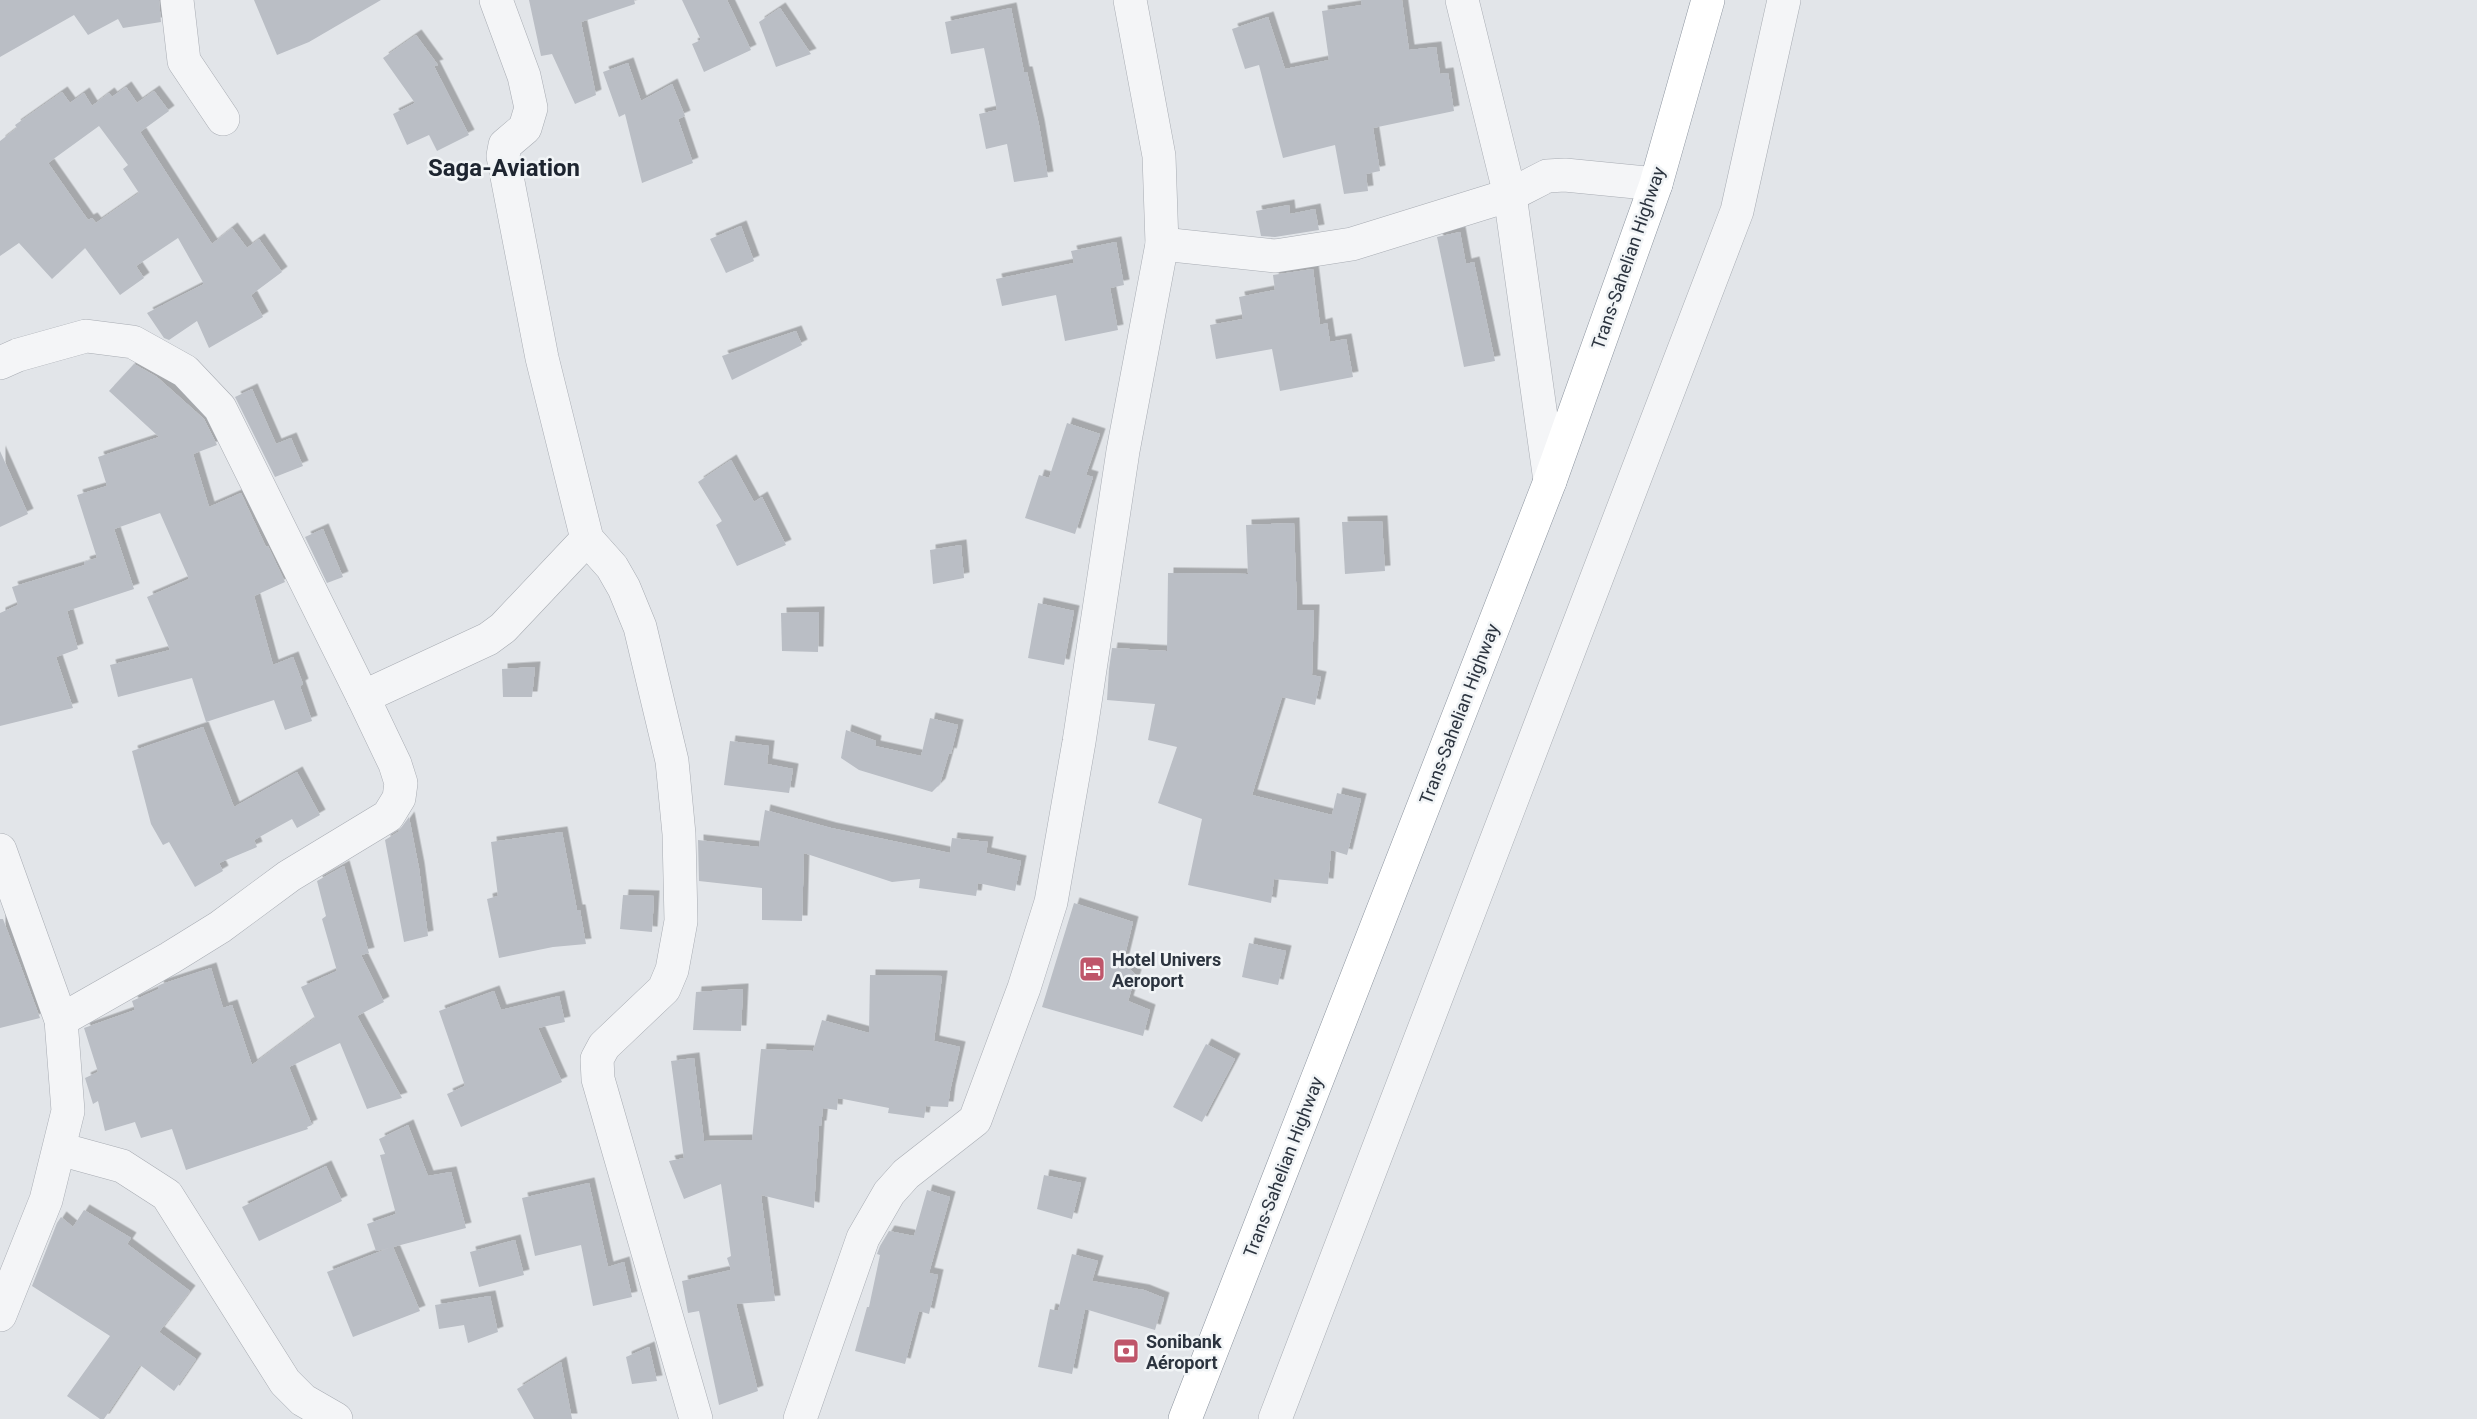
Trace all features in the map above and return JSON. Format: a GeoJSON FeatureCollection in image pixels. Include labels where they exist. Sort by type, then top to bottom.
{"type":"FeatureCollection","features":[{"type":"Feature","properties":{"kind":"highway","name":"Trans-Sahelian Highway"},"geometry":{"type":"LineString","coordinates":[[1185,1419],[1550,481],[1656,184],[1708,0]]}},
{"type":"Feature","properties":{"kind":"street"},"geometry":{"type":"LineString","coordinates":[[177,0],[184,61],[223,119]]}},
{"type":"Feature","properties":{"kind":"street"},"geometry":{"type":"LineString","coordinates":[[496,0],[524,76],[531,108],[525,128],[506,145],[504,168],[542,358],[587,539],[612,567],[624,588],[640,627],[672,761],[679,834],[681,921],[672,970],[664,988],[604,1046],[597,1059],[598,1079],[696,1419]]}},
{"type":"Feature","properties":{"kind":"street"},"geometry":{"type":"LineString","coordinates":[[800,1419],[862,1238],[890,1193],[906,1174],[963,1132],[975,1120],[1024,988],[1051,902],[1079,742],[1123,451],[1162,244],[1159,156],[1130,0]]}},
{"type":"Feature","properties":{"kind":"street"},"geometry":{"type":"LineString","coordinates":[[1462,0],[1510,195],[1550,481]]}},
{"type":"Feature","properties":{"kind":"street"},"geometry":{"type":"LineString","coordinates":[[1275,1419],[1737,211],[1784,0]]}},
{"type":"Feature","properties":{"kind":"street"},"geometry":{"type":"LineString","coordinates":[[1162,244],[1275,256],[1352,244],[1510,195],[1547,176],[1656,184]]}},
{"type":"Feature","properties":{"kind":"street"},"geometry":{"type":"LineString","coordinates":[[0,363],[18,355],[86,336],[133,342],[185,370],[219,408],[396,764],[402,783],[399,798],[388,816],[289,876],[220,927],[61,1020]]}},
{"type":"Feature","properties":{"kind":"street"},"geometry":{"type":"LineString","coordinates":[[363,697],[488,639],[503,628],[587,539]]}},
{"type":"Feature","properties":{"kind":"street"},"geometry":{"type":"LineString","coordinates":[[0,850],[61,1020],[68,1111],[46,1200],[0,1315]]}},
{"type":"Feature","properties":{"kind":"street"},"geometry":{"type":"LineString","coordinates":[[60,1149],[122,1166],[167,1196],[285,1382],[303,1400],[336,1419]]}},
{"type":"Feature","properties":{"kind":"building"},"geometry":{"type":"Polygon","coordinates":[[[0,0],[159,0],[161,22],[123,28],[118,19],[88,35],[74,15],[0,57],[0,0]]]}},
{"type":"Feature","properties":{"kind":"building"},"geometry":{"type":"Polygon","coordinates":[[[254,0],[381,0],[309,42],[277,55],[254,0]]]}},
{"type":"Feature","properties":{"kind":"building"},"geometry":{"type":"Polygon","coordinates":[[[529,0],[634,0],[635,4],[581,22],[596,95],[575,104],[552,54],[541,56],[529,0]]]}},
{"type":"Feature","properties":{"kind":"building"},"geometry":{"type":"Polygon","coordinates":[[[682,0],[727,0],[751,50],[704,72],[692,44],[701,40],[682,0]]]}},
{"type":"Feature","properties":{"kind":"building"},"geometry":{"type":"Polygon","coordinates":[[[1361,0],[1402,0],[1409,50],[1436,47],[1440,74],[1448,73],[1454,111],[1373,128],[1380,171],[1366,174],[1368,191],[1344,194],[1335,145],[1283,158],[1259,65],[1245,69],[1232,29],[1268,17],[1285,69],[1329,60],[1322,11],[1362,5],[1361,0]]]}},
{"type":"Feature","properties":{"kind":"building"},"geometry":{"type":"Polygon","coordinates":[[[780,8],[811,54],[776,67],[759,22],[780,8]]]}},
{"type":"Feature","properties":{"kind":"building"},"geometry":{"type":"Polygon","coordinates":[[[1011,8],[1024,72],[1027,72],[1039,125],[1048,177],[1014,182],[1007,144],[986,149],[979,114],[997,110],[984,48],[951,54],[945,22],[1011,8]]]}},
{"type":"Feature","properties":{"kind":"building"},"geometry":{"type":"Polygon","coordinates":[[[416,35],[438,65],[434,66],[469,135],[437,151],[429,135],[407,145],[393,114],[415,103],[383,58],[416,35]]]}},
{"type":"Feature","properties":{"kind":"building"},"geometry":{"type":"Polygon","coordinates":[[[628,63],[641,101],[672,84],[685,116],[678,119],[693,163],[642,183],[625,114],[619,117],[603,72],[628,63]]]}},
{"type":"Feature","properties":{"kind":"building"},"geometry":{"type":"Polygon","coordinates":[[[126,87],[137,103],[154,91],[169,111],[140,132],[212,244],[232,228],[247,248],[259,239],[282,272],[251,295],[263,317],[209,348],[197,321],[169,340],[164,338],[147,313],[204,284],[178,238],[136,266],[144,278],[120,295],[85,248],[52,279],[19,243],[0,256],[0,141],[17,128],[15,125],[62,92],[70,103],[84,93],[92,106],[109,93],[112,97],[126,87]],[[99,126],[48,163],[88,220],[92,218],[96,223],[139,193],[123,169],[128,165],[99,126]]]}},
{"type":"Feature","properties":{"kind":"building"},"geometry":{"type":"Polygon","coordinates":[[[1289,205],[1290,214],[1315,209],[1319,230],[1275,237],[1261,236],[1256,211],[1289,205]]]}},
{"type":"Feature","properties":{"kind":"building"},"geometry":{"type":"Polygon","coordinates":[[[741,226],[754,261],[726,273],[710,239],[741,226]]]}},
{"type":"Feature","properties":{"kind":"building"},"geometry":{"type":"Polygon","coordinates":[[[1460,232],[1466,264],[1474,262],[1495,361],[1464,367],[1437,237],[1460,232]]]}},
{"type":"Feature","properties":{"kind":"building"},"geometry":{"type":"Polygon","coordinates":[[[1116,242],[1124,285],[1110,288],[1118,330],[1065,341],[1056,295],[1002,306],[996,279],[1074,263],[1071,251],[1116,242]]]}},
{"type":"Feature","properties":{"kind":"building"},"geometry":{"type":"Polygon","coordinates":[[[1313,269],[1320,325],[1327,323],[1330,342],[1346,339],[1353,377],[1280,391],[1272,349],[1216,359],[1210,325],[1243,319],[1239,297],[1275,290],[1273,275],[1313,269]]]}},
{"type":"Feature","properties":{"kind":"building"},"geometry":{"type":"Polygon","coordinates":[[[796,331],[802,345],[732,380],[722,356],[796,331]]]}},
{"type":"Feature","properties":{"kind":"building"},"geometry":{"type":"Polygon","coordinates":[[[134,364],[157,377],[204,419],[217,445],[193,454],[209,507],[241,493],[266,547],[268,546],[285,582],[254,596],[273,665],[293,657],[303,684],[300,686],[312,721],[285,730],[274,700],[206,722],[192,678],[118,697],[110,665],[170,650],[147,597],[189,579],[160,513],[114,529],[134,589],[67,611],[78,649],[56,657],[73,708],[0,726],[0,613],[18,605],[12,587],[85,565],[84,562],[97,558],[77,495],[107,486],[98,457],[159,437],[109,391],[134,364]]]}},
{"type":"Feature","properties":{"kind":"building"},"geometry":{"type":"Polygon","coordinates":[[[252,389],[276,444],[291,438],[303,466],[275,477],[235,397],[252,389]]]}},
{"type":"Feature","properties":{"kind":"building"},"geometry":{"type":"Polygon","coordinates":[[[1067,423],[1100,434],[1086,475],[1093,477],[1075,534],[1025,518],[1039,475],[1049,478],[1067,423]]]}},
{"type":"Feature","properties":{"kind":"building"},"geometry":{"type":"Polygon","coordinates":[[[0,451],[28,514],[0,527],[0,451]]]}},
{"type":"Feature","properties":{"kind":"building"},"geometry":{"type":"Polygon","coordinates":[[[731,460],[754,502],[762,497],[786,545],[737,566],[716,525],[722,521],[698,482],[731,460]]]}},
{"type":"Feature","properties":{"kind":"building"},"geometry":{"type":"Polygon","coordinates":[[[1382,521],[1385,571],[1345,574],[1342,522],[1382,521]]]}},
{"type":"Feature","properties":{"kind":"building"},"geometry":{"type":"Polygon","coordinates":[[[1294,523],[1297,610],[1314,610],[1312,675],[1321,677],[1315,705],[1282,697],[1252,795],[1332,815],[1337,793],[1361,799],[1347,855],[1331,850],[1328,884],[1274,879],[1271,903],[1188,885],[1202,819],[1158,803],[1177,747],[1148,740],[1155,704],[1107,700],[1112,648],[1167,651],[1168,573],[1248,574],[1246,525],[1294,523]]]}},
{"type":"Feature","properties":{"kind":"building"},"geometry":{"type":"Polygon","coordinates":[[[323,529],[343,577],[327,583],[305,537],[323,529]]]}},
{"type":"Feature","properties":{"kind":"building"},"geometry":{"type":"Polygon","coordinates":[[[961,545],[964,578],[933,584],[930,550],[961,545]]]}},
{"type":"Feature","properties":{"kind":"building"},"geometry":{"type":"Polygon","coordinates":[[[1038,603],[1074,611],[1064,665],[1028,658],[1038,603]]]}},
{"type":"Feature","properties":{"kind":"building"},"geometry":{"type":"Polygon","coordinates":[[[819,612],[818,652],[782,651],[781,613],[819,612]]]}},
{"type":"Feature","properties":{"kind":"building"},"geometry":{"type":"Polygon","coordinates":[[[535,667],[532,697],[503,697],[502,669],[535,667]]]}},
{"type":"Feature","properties":{"kind":"building"},"geometry":{"type":"Polygon","coordinates":[[[930,718],[958,725],[940,784],[932,792],[859,770],[841,758],[846,730],[876,741],[875,746],[921,756],[930,718]]]}},
{"type":"Feature","properties":{"kind":"building"},"geometry":{"type":"Polygon","coordinates":[[[203,727],[234,807],[297,772],[320,815],[297,828],[292,819],[254,840],[257,847],[219,863],[223,871],[195,887],[169,842],[163,845],[151,824],[132,751],[203,727]]]}},
{"type":"Feature","properties":{"kind":"building"},"geometry":{"type":"Polygon","coordinates":[[[730,741],[769,746],[767,764],[793,769],[789,793],[724,785],[730,741]]]}},
{"type":"Feature","properties":{"kind":"building"},"geometry":{"type":"Polygon","coordinates":[[[765,810],[831,828],[950,853],[952,838],[988,842],[986,853],[1021,861],[1015,891],[978,883],[976,896],[919,888],[920,879],[892,882],[804,853],[802,921],[762,920],[762,888],[699,881],[698,840],[759,847],[765,810]]]}},
{"type":"Feature","properties":{"kind":"building"},"geometry":{"type":"Polygon","coordinates":[[[409,817],[419,868],[428,936],[404,942],[385,840],[398,832],[409,817]]]}},
{"type":"Feature","properties":{"kind":"building"},"geometry":{"type":"Polygon","coordinates":[[[562,832],[586,944],[553,947],[499,958],[487,899],[498,896],[491,842],[562,832]]]}},
{"type":"Feature","properties":{"kind":"building"},"geometry":{"type":"Polygon","coordinates":[[[344,866],[369,953],[361,955],[384,1002],[357,1016],[402,1098],[367,1109],[340,1043],[289,1067],[312,1125],[307,1127],[308,1129],[186,1170],[172,1129],[141,1138],[135,1122],[105,1131],[98,1101],[93,1104],[85,1078],[98,1072],[84,1028],[135,1010],[132,1001],[159,989],[158,986],[162,984],[211,968],[223,1008],[232,1005],[252,1065],[315,1018],[301,987],[337,971],[322,919],[326,916],[317,881],[344,866]]]}},
{"type":"Feature","properties":{"kind":"building"},"geometry":{"type":"Polygon","coordinates":[[[623,895],[654,896],[652,932],[620,929],[623,895]]]}},
{"type":"Feature","properties":{"kind":"building","name":"Hotel Univers Aeroport"},"geometry":{"type":"Polygon","coordinates":[[[1074,903],[1133,922],[1123,963],[1136,975],[1128,1001],[1150,1010],[1143,1036],[1042,1007],[1074,903]]]}},
{"type":"Feature","properties":{"kind":"building"},"geometry":{"type":"Polygon","coordinates":[[[0,919],[3,919],[40,1018],[0,1028],[0,919]]]}},
{"type":"Feature","properties":{"kind":"building"},"geometry":{"type":"Polygon","coordinates":[[[1249,943],[1286,951],[1278,985],[1242,977],[1249,943]]]}},
{"type":"Feature","properties":{"kind":"building"},"geometry":{"type":"Polygon","coordinates":[[[870,975],[942,976],[934,1041],[960,1047],[948,1107],[926,1106],[924,1118],[888,1113],[889,1108],[838,1098],[837,1110],[823,1108],[821,1126],[819,1126],[814,1208],[761,1195],[775,1301],[736,1304],[758,1391],[719,1405],[699,1311],[688,1313],[682,1281],[731,1270],[727,1258],[731,1256],[721,1184],[684,1199],[669,1161],[684,1158],[671,1061],[694,1058],[704,1141],[752,1140],[761,1049],[813,1051],[822,1020],[869,1033],[870,975]]]}},
{"type":"Feature","properties":{"kind":"building"},"geometry":{"type":"Polygon","coordinates":[[[743,989],[741,1031],[693,1030],[696,992],[743,989]]]}},
{"type":"Feature","properties":{"kind":"building"},"geometry":{"type":"Polygon","coordinates":[[[494,991],[501,1010],[559,996],[565,1022],[538,1028],[562,1082],[461,1127],[447,1094],[465,1086],[439,1011],[494,991]]]}},
{"type":"Feature","properties":{"kind":"building"},"geometry":{"type":"Polygon","coordinates":[[[1206,1044],[1235,1059],[1202,1122],[1173,1107],[1206,1044]]]}},
{"type":"Feature","properties":{"kind":"building"},"geometry":{"type":"Polygon","coordinates":[[[408,1125],[428,1176],[451,1172],[466,1228],[393,1247],[420,1311],[353,1337],[327,1272],[389,1248],[376,1251],[367,1224],[396,1214],[380,1155],[385,1154],[379,1139],[408,1125]]]}},
{"type":"Feature","properties":{"kind":"building"},"geometry":{"type":"Polygon","coordinates":[[[326,1166],[342,1201],[259,1241],[242,1207],[326,1166]]]}},
{"type":"Feature","properties":{"kind":"building"},"geometry":{"type":"Polygon","coordinates":[[[1044,1175],[1081,1183],[1072,1219],[1037,1209],[1044,1175]]]}},
{"type":"Feature","properties":{"kind":"building"},"geometry":{"type":"Polygon","coordinates":[[[589,1183],[608,1267],[624,1262],[632,1297],[593,1306],[581,1245],[535,1256],[522,1198],[589,1183]]]}},
{"type":"Feature","properties":{"kind":"building"},"geometry":{"type":"Polygon","coordinates":[[[927,1190],[950,1197],[929,1273],[938,1275],[929,1314],[919,1311],[905,1364],[855,1351],[867,1307],[869,1307],[880,1246],[889,1231],[914,1236],[927,1190]]]}},
{"type":"Feature","properties":{"kind":"building"},"geometry":{"type":"Polygon","coordinates":[[[84,1210],[131,1238],[127,1244],[190,1291],[159,1332],[196,1359],[174,1391],[140,1365],[104,1419],[100,1419],[67,1396],[110,1336],[32,1286],[61,1217],[73,1227],[84,1210]]]}},
{"type":"Feature","properties":{"kind":"building"},"geometry":{"type":"Polygon","coordinates":[[[515,1240],[524,1275],[479,1287],[470,1252],[515,1240]]]}},
{"type":"Feature","properties":{"kind":"building"},"geometry":{"type":"Polygon","coordinates":[[[1072,1254],[1098,1261],[1092,1281],[1144,1290],[1164,1298],[1155,1330],[1085,1309],[1072,1374],[1038,1367],[1050,1309],[1058,1311],[1072,1254]]]}},
{"type":"Feature","properties":{"kind":"building"},"geometry":{"type":"Polygon","coordinates":[[[490,1296],[498,1332],[468,1343],[464,1325],[439,1329],[435,1305],[490,1296]]]}},
{"type":"Feature","properties":{"kind":"building"},"geometry":{"type":"Polygon","coordinates":[[[649,1347],[657,1381],[632,1384],[626,1357],[649,1347]]]}},
{"type":"Feature","properties":{"kind":"building"},"geometry":{"type":"Polygon","coordinates":[[[561,1362],[572,1419],[534,1419],[517,1389],[561,1362]]]}},
{"type":"Feature","properties":{"kind":"place","name":"Hotel Univers Aeroport"},"geometry":{"type":"Point","coordinates":[1092,969]}},
{"type":"Feature","properties":{"kind":"place","name":"Sonibank Aéroport"},"geometry":{"type":"Point","coordinates":[1126,1351]}},
{"type":"Feature","properties":{"kind":"district","name":"Saga-Aviation"},"geometry":{"type":"Point","coordinates":[504,168]}}]}
